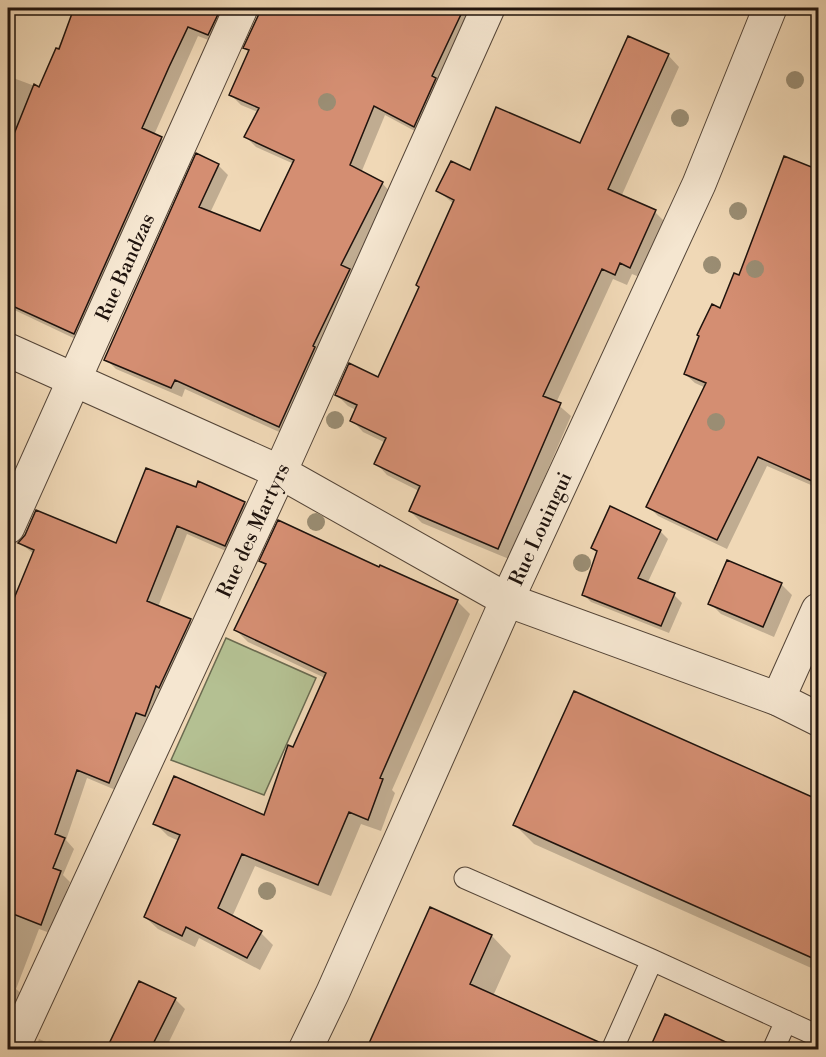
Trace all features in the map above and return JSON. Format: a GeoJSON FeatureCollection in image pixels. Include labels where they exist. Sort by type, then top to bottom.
{"type":"FeatureCollection","features":[{"type":"Feature","properties":{"kind":"street","name":"Rue Bandzas"},"geometry":{"type":"LineString","coordinates":[[8,527],[240,8]]}},
{"type":"Feature","properties":{"kind":"street","name":"Rue des Martyrs"},"geometry":{"type":"LineString","coordinates":[[12,1050],[280,472],[488,8]]}},
{"type":"Feature","properties":{"kind":"street","name":"Rue Louingui"},"geometry":{"type":"LineString","coordinates":[[305,1050],[507,600],[699,184],[770,8]]}},
{"type":"Feature","properties":{"kind":"street"},"geometry":{"type":"LineString","coordinates":[[8,350],[280,472],[507,600],[778,699],[819,719]]}},
{"type":"Feature","properties":{"kind":"street"},"geometry":{"type":"LineString","coordinates":[[778,699],[819,610]]}},
{"type":"Feature","properties":{"kind":"lane"},"geometry":{"type":"LineString","coordinates":[[465,878],[819,1036]]}},
{"type":"Feature","properties":{"kind":"lane"},"geometry":{"type":"LineString","coordinates":[[612,1050],[652,960]]}},
{"type":"Feature","properties":{"kind":"lane"},"geometry":{"type":"LineString","coordinates":[[773,1050],[786,1021]]}},
{"type":"Feature","properties":{"kind":"green space"},"geometry":{"type":"Polygon","coordinates":[[[226,638],[316,678],[264,795],[171,760],[226,638]]]}},
{"type":"Feature","properties":{"kind":"building"},"geometry":{"type":"Polygon","coordinates":[[[74,8],[221,8],[208,35],[188,27],[169,67],[142,128],[162,137],[74,334],[8,304],[8,149],[34,84],[39,87],[56,48],[59,49],[74,8]]]}},
{"type":"Feature","properties":{"kind":"building"},"geometry":{"type":"Polygon","coordinates":[[[260,8],[464,8],[432,76],[436,78],[414,127],[374,106],[350,165],[383,182],[341,265],[350,269],[313,346],[315,347],[279,427],[175,380],[171,388],[104,360],[196,153],[219,164],[199,207],[260,231],[294,160],[244,137],[259,108],[229,95],[249,50],[243,48],[260,8]]]}},
{"type":"Feature","properties":{"kind":"building"},"geometry":{"type":"Polygon","coordinates":[[[628,36],[669,54],[608,189],[656,210],[630,268],[620,263],[615,275],[602,269],[543,396],[561,403],[498,549],[409,511],[420,486],[374,464],[386,438],[350,421],[357,405],[335,395],[349,363],[378,377],[419,287],[416,285],[454,200],[436,191],[451,161],[470,170],[496,107],[580,143],[628,36]]]}},
{"type":"Feature","properties":{"kind":"building"},"geometry":{"type":"Polygon","coordinates":[[[784,156],[819,170],[819,484],[758,457],[717,540],[646,507],[706,383],[684,374],[699,336],[697,335],[712,304],[720,308],[734,273],[739,275],[784,156]]]}},
{"type":"Feature","properties":{"kind":"building"},"geometry":{"type":"Polygon","coordinates":[[[146,468],[196,487],[198,481],[245,502],[225,546],[177,526],[147,601],[191,619],[159,688],[156,686],[145,716],[136,713],[109,783],[77,770],[55,834],[65,838],[53,868],[61,871],[41,925],[8,912],[8,613],[34,550],[18,543],[25,535],[36,510],[116,543],[146,468]]]}},
{"type":"Feature","properties":{"kind":"building"},"geometry":{"type":"Polygon","coordinates":[[[610,506],[661,530],[638,578],[675,593],[661,626],[582,595],[597,551],[591,548],[610,506]]]}},
{"type":"Feature","properties":{"kind":"building"},"geometry":{"type":"Polygon","coordinates":[[[278,520],[379,567],[380,565],[458,600],[380,778],[383,779],[368,820],[349,812],[318,885],[242,854],[218,908],[262,931],[247,958],[186,927],[182,936],[144,917],[180,835],[153,824],[174,776],[264,815],[288,745],[293,747],[326,673],[234,630],[266,564],[259,561],[278,520]]]}},
{"type":"Feature","properties":{"kind":"building"},"geometry":{"type":"Polygon","coordinates":[[[727,560],[782,583],[763,627],[708,604],[727,560]]]}},
{"type":"Feature","properties":{"kind":"building"},"geometry":{"type":"Polygon","coordinates":[[[574,691],[819,800],[819,961],[513,825],[574,691]]]}},
{"type":"Feature","properties":{"kind":"building"},"geometry":{"type":"Polygon","coordinates":[[[430,907],[492,935],[470,984],[601,1043],[600,1050],[366,1050],[430,907]]]}},
{"type":"Feature","properties":{"kind":"building"},"geometry":{"type":"Polygon","coordinates":[[[139,981],[176,998],[150,1050],[106,1050],[139,981]]]}},
{"type":"Feature","properties":{"kind":"building"},"geometry":{"type":"Polygon","coordinates":[[[665,1014],[743,1050],[649,1050],[665,1014]]]}}]}
